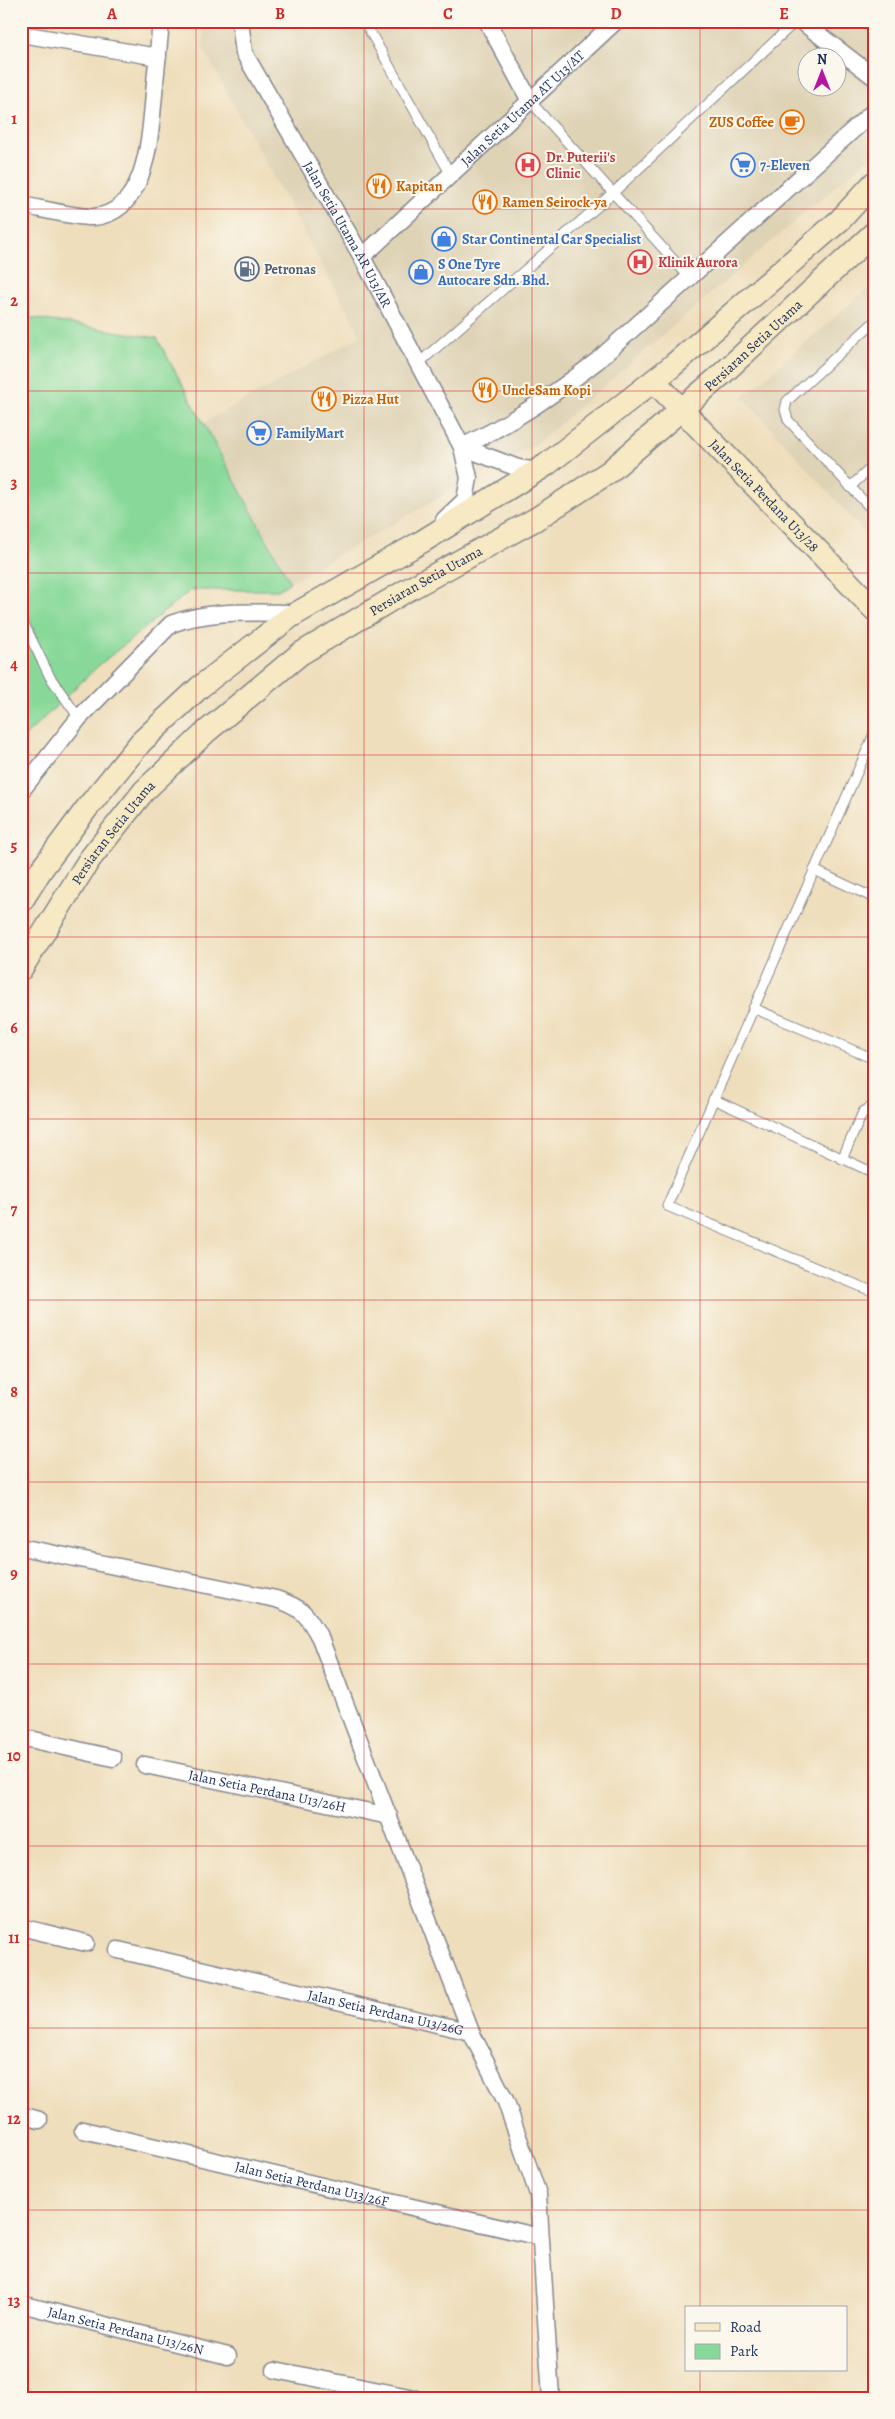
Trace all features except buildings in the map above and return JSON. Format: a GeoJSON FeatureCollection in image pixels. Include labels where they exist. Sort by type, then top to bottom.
{"type":"FeatureCollection","features":[{"type":"Feature","properties":{"kind":"street"},"geometry":{"type":"LineString","coordinates":[[21,205],[93,217],[113,211],[130,197],[142,173],[150,142],[161,21]]}},
{"type":"Feature","properties":{"kind":"street","name":"Jalan Setia Utama AR U13/AR"},"geometry":{"type":"LineString","coordinates":[[240,21],[244,53],[362,257],[462,447]]}},
{"type":"Feature","properties":{"kind":"street"},"geometry":{"type":"LineString","coordinates":[[486,21],[530,101]]}},
{"type":"Feature","properties":{"kind":"street","name":"Jalan Setia Utama AT U13/AT"},"geometry":{"type":"LineString","coordinates":[[362,257],[616,21]]}},
{"type":"Feature","properties":{"kind":"street"},"geometry":{"type":"LineString","coordinates":[[801,21],[874,77]]}},
{"type":"Feature","properties":{"kind":"street"},"geometry":{"type":"LineString","coordinates":[[21,34],[158,57]]}},
{"type":"Feature","properties":{"kind":"street"},"geometry":{"type":"LineString","coordinates":[[462,447],[511,422],[554,395],[597,361],[689,276],[874,112]]}},
{"type":"Feature","properties":{"kind":"street"},"geometry":{"type":"LineString","coordinates":[[21,902],[41,870],[87,808],[141,742],[200,687],[297,613],[423,541],[537,471],[654,381],[840,220],[874,183]]}},
{"type":"Feature","properties":{"kind":"street","name":"Persiaran Setia Utama"},"geometry":{"type":"LineString","coordinates":[[21,969],[89,860],[144,791],[207,731],[300,654],[404,592],[552,509],[609,472],[682,409],[874,233]]}},
{"type":"Feature","properties":{"kind":"street","name":"Jalan Setia Perdana U13/28"},"geometry":{"type":"LineString","coordinates":[[654,381],[872,604]]}},
{"type":"Feature","properties":{"kind":"street"},"geometry":{"type":"LineString","coordinates":[[462,447],[518,468],[537,471]]}},
{"type":"Feature","properties":{"kind":"street"},"geometry":{"type":"LineString","coordinates":[[423,541],[465,500],[469,478],[462,447]]}},
{"type":"Feature","properties":{"kind":"street"},"geometry":{"type":"LineString","coordinates":[[21,792],[79,718],[171,624],[189,617],[216,613],[297,613]]}},
{"type":"Feature","properties":{"kind":"street"},"geometry":{"type":"LineString","coordinates":[[21,1547],[276,1599],[295,1605],[307,1614],[320,1638],[471,2032]]}},
{"type":"Feature","properties":{"kind":"street"},"geometry":{"type":"LineString","coordinates":[[21,1737],[113,1758]]}},
{"type":"Feature","properties":{"kind":"street","name":"Jalan Setia Perdana U13/26H"},"geometry":{"type":"LineString","coordinates":[[145,1765],[389,1816]]}},
{"type":"Feature","properties":{"kind":"street"},"geometry":{"type":"LineString","coordinates":[[21,1927],[86,1943]]}},
{"type":"Feature","properties":{"kind":"street","name":"Jalan Setia Perdana U13/26G"},"geometry":{"type":"LineString","coordinates":[[118,1950],[471,2032],[506,2102],[538,2194],[550,2398]]}},
{"type":"Feature","properties":{"kind":"street"},"geometry":{"type":"LineString","coordinates":[[21,2116],[39,2120]]}},
{"type":"Feature","properties":{"kind":"street","name":"Jalan Setia Perdana U13/26F"},"geometry":{"type":"LineString","coordinates":[[83,2130],[540,2237]]}},
{"type":"Feature","properties":{"kind":"street","name":"Jalan Setia Perdana U13/26N"},"geometry":{"type":"LineString","coordinates":[[21,2304],[228,2356]]}},
{"type":"Feature","properties":{"kind":"street"},"geometry":{"type":"LineString","coordinates":[[275,2370],[414,2398]]}},
{"type":"Feature","properties":{"kind":"lane"},"geometry":{"type":"LineString","coordinates":[[364,21],[451,175]]}},
{"type":"Feature","properties":{"kind":"lane"},"geometry":{"type":"LineString","coordinates":[[419,363],[614,192],[796,21]]}},
{"type":"Feature","properties":{"kind":"lane"},"geometry":{"type":"LineString","coordinates":[[530,101],[689,276]]}},
{"type":"Feature","properties":{"kind":"lane"},"geometry":{"type":"LineString","coordinates":[[874,322],[787,401],[785,410],[788,420],[874,512]]}},
{"type":"Feature","properties":{"kind":"lane"},"geometry":{"type":"LineString","coordinates":[[850,486],[874,465]]}},
{"type":"Feature","properties":{"kind":"lane"},"geometry":{"type":"LineString","coordinates":[[21,618],[50,677],[79,718]]}},
{"type":"Feature","properties":{"kind":"lane"},"geometry":{"type":"LineString","coordinates":[[874,734],[666,1206],[874,1292]]}},
{"type":"Feature","properties":{"kind":"lane"},"geometry":{"type":"LineString","coordinates":[[814,870],[874,898]]}},
{"type":"Feature","properties":{"kind":"lane"},"geometry":{"type":"LineString","coordinates":[[753,1008],[874,1059]]}},
{"type":"Feature","properties":{"kind":"lane"},"geometry":{"type":"LineString","coordinates":[[713,1099],[874,1173]]}},
{"type":"Feature","properties":{"kind":"lane"},"geometry":{"type":"LineString","coordinates":[[842,1158],[863,1112],[874,1105]]}},
{"type":"Feature","properties":{"kind":"shaded area"},"geometry":{"type":"Polygon","coordinates":[[[205,21],[874,21],[874,153],[539,442],[290,582],[203,423],[361,336],[202,47],[205,21]]]}},
{"type":"Feature","properties":{"kind":"shaded area"},"geometry":{"type":"Polygon","coordinates":[[[874,283],[874,543],[743,397],[874,283]]]}},
{"type":"Feature","properties":{"kind":"green space"},"geometry":{"type":"Polygon","coordinates":[[[21,316],[157,338],[290,582],[278,590],[191,590],[98,666],[21,740],[21,316]]]}},
{"type":"Feature","properties":{"kind":"place","name":"ZUS Coffee"},"geometry":{"type":"Point","coordinates":[792,122]}},
{"type":"Feature","properties":{"kind":"place","name":"Dr. Puterii's Clinic"},"geometry":{"type":"Point","coordinates":[528,165]}},
{"type":"Feature","properties":{"kind":"place","name":"7-Eleven"},"geometry":{"type":"Point","coordinates":[743,165]}},
{"type":"Feature","properties":{"kind":"place","name":"Kapitan"},"geometry":{"type":"Point","coordinates":[379,186]}},
{"type":"Feature","properties":{"kind":"place","name":"Ramen Seirock-ya"},"geometry":{"type":"Point","coordinates":[485,202]}},
{"type":"Feature","properties":{"kind":"place","name":"Star Continental Car Specialist"},"geometry":{"type":"Point","coordinates":[444,239]}},
{"type":"Feature","properties":{"kind":"place","name":"Klinik Aurora"},"geometry":{"type":"Point","coordinates":[640,262]}},
{"type":"Feature","properties":{"kind":"place","name":"Petronas"},"geometry":{"type":"Point","coordinates":[247,269]}},
{"type":"Feature","properties":{"kind":"place","name":"S One Tyre Autocare Sdn. Bhd."},"geometry":{"type":"Point","coordinates":[421,272]}},
{"type":"Feature","properties":{"kind":"place","name":"UncleSam Kopi"},"geometry":{"type":"Point","coordinates":[485,390]}},
{"type":"Feature","properties":{"kind":"place","name":"Pizza Hut"},"geometry":{"type":"Point","coordinates":[324,399]}},
{"type":"Feature","properties":{"kind":"place","name":"FamilyMart"},"geometry":{"type":"Point","coordinates":[259,433]}}]}
